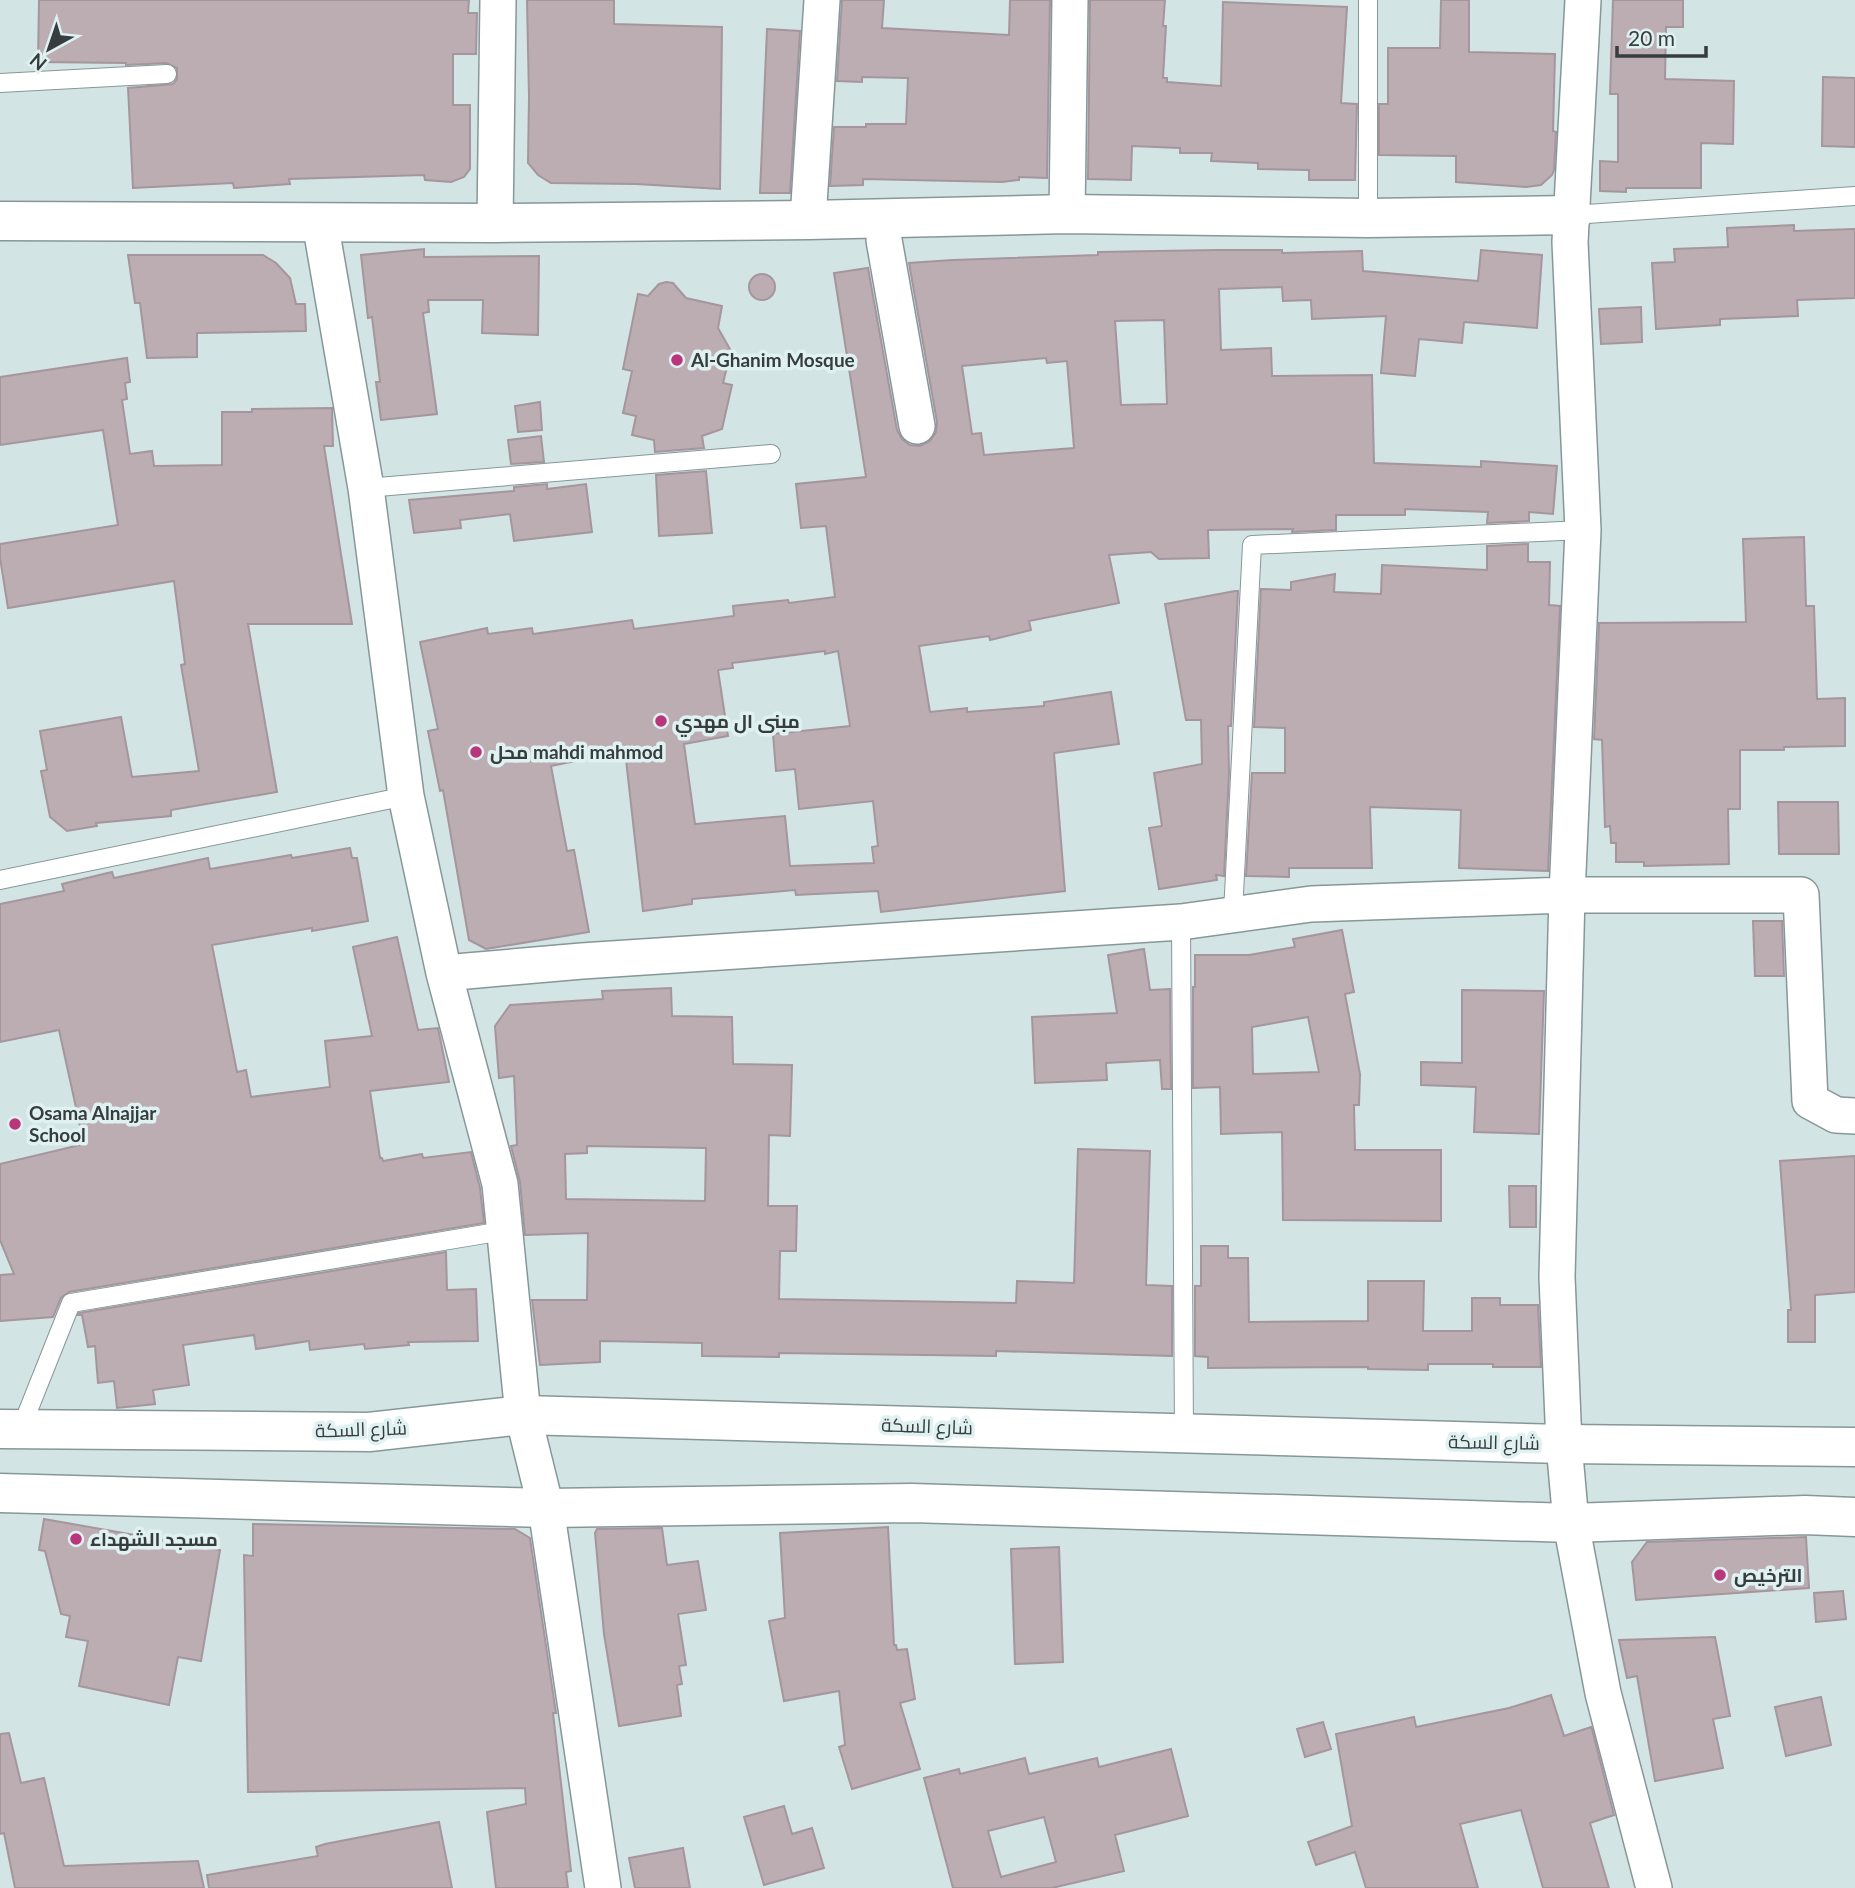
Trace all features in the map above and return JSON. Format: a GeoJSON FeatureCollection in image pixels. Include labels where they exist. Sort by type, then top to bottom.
{"type":"FeatureCollection","features":[{"type":"Feature","properties":{"kind":"main road"},"geometry":{"type":"LineString","coordinates":[[0,242],[263,241],[322,234],[495,223],[1067,214],[1368,218],[1571,228]]}},
{"type":"Feature","properties":{"kind":"main road"},"geometry":{"type":"LineString","coordinates":[[0,221],[413,239],[884,240],[1571,228]]}},
{"type":"Feature","properties":{"kind":"main road","name":"شارع السكة"},"geometry":{"type":"LineString","coordinates":[[10,1430],[369,1432],[523,1416],[1564,1444],[1855,1447]]}},
{"type":"Feature","properties":{"kind":"main road"},"geometry":{"type":"LineString","coordinates":[[0,1493],[546,1508],[911,1503],[1571,1523],[1805,1515],[1855,1517]]}},
{"type":"Feature","properties":{"kind":"street"},"geometry":{"type":"LineString","coordinates":[[495,223],[498,0]]}},
{"type":"Feature","properties":{"kind":"street"},"geometry":{"type":"LineString","coordinates":[[808,220],[822,0]]}},
{"type":"Feature","properties":{"kind":"street"},"geometry":{"type":"LineString","coordinates":[[1067,214],[1070,0]]}},
{"type":"Feature","properties":{"kind":"street"},"geometry":{"type":"LineString","coordinates":[[1583,0],[1571,228],[1583,530],[1567,895],[1557,1277],[1564,1444],[1571,1523],[1603,1693],[1654,1888]]}},
{"type":"Feature","properties":{"kind":"street"},"geometry":{"type":"LineString","coordinates":[[322,234],[366,488],[406,796],[444,973],[500,1184],[523,1416],[546,1508],[603,1888]]}},
{"type":"Feature","properties":{"kind":"street"},"geometry":{"type":"LineString","coordinates":[[884,240],[916,426]]}},
{"type":"Feature","properties":{"kind":"street"},"geometry":{"type":"LineString","coordinates":[[444,973],[610,959],[1181,922],[1311,904],[1567,895],[1801,895],[1810,1101],[1836,1115],[1855,1116]]}},
{"type":"Feature","properties":{"kind":"lane"},"geometry":{"type":"LineString","coordinates":[[1368,0],[1368,218]]}},
{"type":"Feature","properties":{"kind":"lane"},"geometry":{"type":"LineString","coordinates":[[0,83],[167,74]]}},
{"type":"Feature","properties":{"kind":"lane"},"geometry":{"type":"LineString","coordinates":[[1571,228],[1855,196]]}},
{"type":"Feature","properties":{"kind":"lane"},"geometry":{"type":"LineString","coordinates":[[366,488],[771,454]]}},
{"type":"Feature","properties":{"kind":"lane"},"geometry":{"type":"LineString","coordinates":[[1233,914],[1252,545],[1583,530]]}},
{"type":"Feature","properties":{"kind":"lane"},"geometry":{"type":"LineString","coordinates":[[0,880],[406,796]]}},
{"type":"Feature","properties":{"kind":"lane"},"geometry":{"type":"LineString","coordinates":[[1181,922],[1184,1434]]}},
{"type":"Feature","properties":{"kind":"lane"},"geometry":{"type":"LineString","coordinates":[[10,1430],[71,1303],[503,1231]]}},
{"type":"Feature","properties":{"kind":"building"},"geometry":{"type":"Polygon","coordinates":[[[39,0],[469,0],[468,13],[477,13],[476,54],[453,54],[453,105],[470,105],[470,169],[464,177],[451,182],[425,180],[424,175],[289,179],[290,184],[234,188],[233,183],[133,188],[128,88],[173,84],[177,79],[177,68],[166,63],[126,65],[38,62],[39,0]]]}},
{"type":"Feature","properties":{"kind":"building"},"geometry":{"type":"Polygon","coordinates":[[[527,0],[614,0],[614,24],[722,27],[720,189],[551,183],[538,175],[528,163],[527,0]]]}},
{"type":"Feature","properties":{"kind":"building"},"geometry":{"type":"Polygon","coordinates":[[[842,0],[884,0],[882,28],[1009,35],[1010,0],[1050,0],[1047,178],[1019,177],[1019,180],[1002,182],[863,179],[863,185],[830,186],[834,127],[906,124],[908,78],[862,77],[862,82],[837,81],[842,0]]]}},
{"type":"Feature","properties":{"kind":"building"},"geometry":{"type":"Polygon","coordinates":[[[1090,0],[1165,0],[1163,78],[1167,78],[1167,82],[1221,86],[1223,2],[1347,7],[1341,103],[1357,104],[1355,180],[1309,180],[1309,170],[1258,169],[1258,163],[1211,161],[1212,153],[1180,153],[1180,148],[1132,146],[1131,180],[1088,179],[1090,0]]]}},
{"type":"Feature","properties":{"kind":"building"},"geometry":{"type":"Polygon","coordinates":[[[1441,0],[1469,0],[1469,52],[1555,54],[1554,170],[1541,185],[1526,187],[1456,182],[1456,156],[1379,155],[1379,104],[1388,104],[1388,48],[1440,48],[1441,0]]]}},
{"type":"Feature","properties":{"kind":"building"},"geometry":{"type":"Polygon","coordinates":[[[1613,0],[1683,0],[1683,27],[1666,27],[1665,79],[1734,81],[1733,144],[1701,143],[1701,188],[1626,188],[1626,192],[1600,191],[1600,161],[1618,162],[1618,94],[1610,94],[1613,0]]]}},
{"type":"Feature","properties":{"kind":"building"},"geometry":{"type":"Polygon","coordinates":[[[767,29],[800,31],[790,193],[760,193],[767,29]]]}},
{"type":"Feature","properties":{"kind":"building"},"geometry":{"type":"Polygon","coordinates":[[[1823,77],[1855,78],[1855,147],[1822,146],[1823,77]]]}},
{"type":"Feature","properties":{"kind":"building"},"geometry":{"type":"Polygon","coordinates":[[[1794,225],[1794,231],[1855,229],[1855,298],[1797,300],[1798,316],[1720,319],[1720,325],[1656,329],[1652,263],[1675,262],[1674,249],[1728,247],[1727,228],[1794,225]]]}},
{"type":"Feature","properties":{"kind":"building"},"geometry":{"type":"Polygon","coordinates":[[[424,249],[424,257],[539,256],[538,335],[482,333],[483,300],[428,300],[429,312],[423,313],[437,414],[381,420],[376,382],[380,382],[372,317],[368,318],[361,255],[424,249]]]}},
{"type":"Feature","properties":{"kind":"building"},"geometry":{"type":"Polygon","coordinates":[[[1481,250],[1542,255],[1537,328],[1464,322],[1462,343],[1419,339],[1415,376],[1381,373],[1386,316],[1312,319],[1311,300],[1283,301],[1282,287],[1219,289],[1221,350],[1271,348],[1272,376],[1372,375],[1374,463],[1481,467],[1481,461],[1557,466],[1553,514],[1529,512],[1529,521],[1487,523],[1488,512],[1405,509],[1405,515],[1336,515],[1336,530],[1208,530],[1209,558],[1159,559],[1151,552],[1109,555],[1119,603],[1029,621],[1031,630],[990,640],[989,636],[919,646],[930,712],[1044,706],[1044,702],[1111,692],[1119,744],[1054,753],[1065,891],[881,912],[878,891],[796,895],[795,890],[692,899],[692,904],[643,911],[625,751],[551,766],[567,851],[574,850],[589,932],[486,949],[469,940],[443,790],[440,791],[428,731],[438,729],[420,642],[487,628],[488,634],[532,628],[533,634],[632,620],[634,629],[734,616],[733,606],[835,597],[826,526],[801,528],[796,484],[866,477],[834,273],[868,268],[897,430],[902,439],[910,445],[920,446],[930,441],[936,432],[937,422],[909,263],[1098,255],[1098,252],[1362,251],[1363,271],[1478,281],[1481,250]],[[1164,320],[1115,321],[1121,405],[1167,404],[1164,320]],[[1046,358],[962,366],[972,434],[981,433],[984,455],[1074,448],[1067,361],[1047,363],[1046,358]],[[838,651],[732,663],[733,668],[718,670],[728,736],[684,744],[695,824],[785,816],[790,866],[874,863],[872,847],[878,846],[873,801],[799,809],[795,769],[776,771],[773,734],[850,726],[838,651]]]}},
{"type":"Feature","properties":{"kind":"building"},"geometry":{"type":"Polygon","coordinates":[[[128,255],[263,255],[276,263],[290,278],[296,304],[305,304],[306,331],[197,333],[197,357],[147,358],[140,303],[135,303],[128,255]]]}},
{"type":"Feature","properties":{"kind":"building"},"geometry":{"type":"Polygon","coordinates":[[[762,274],[771,278],[775,287],[771,296],[762,300],[753,296],[749,287],[753,278],[762,274]]]}},
{"type":"Feature","properties":{"kind":"building","name":"Al-Ghanim Mosque"},"geometry":{"type":"Polygon","coordinates":[[[673,283],[686,298],[722,306],[718,328],[731,351],[723,383],[732,385],[722,429],[702,436],[704,448],[655,452],[654,440],[632,435],[636,416],[623,413],[632,371],[623,369],[638,294],[648,296],[659,284],[673,283]]]}},
{"type":"Feature","properties":{"kind":"building"},"geometry":{"type":"Polygon","coordinates":[[[1641,307],[1642,342],[1601,344],[1599,309],[1641,307]]]}},
{"type":"Feature","properties":{"kind":"building"},"geometry":{"type":"Polygon","coordinates":[[[127,358],[130,382],[125,383],[127,399],[122,400],[130,454],[152,451],[154,466],[222,465],[222,412],[332,408],[333,446],[324,446],[352,624],[248,624],[277,792],[171,810],[171,816],[96,823],[97,826],[67,831],[50,817],[41,771],[47,770],[40,731],[121,717],[132,777],[199,771],[181,665],[185,664],[174,581],[8,608],[0,544],[118,525],[103,430],[0,445],[0,377],[127,358]]]}},
{"type":"Feature","properties":{"kind":"building"},"geometry":{"type":"Polygon","coordinates":[[[540,402],[542,430],[518,432],[515,406],[540,402]]]}},
{"type":"Feature","properties":{"kind":"building"},"geometry":{"type":"Polygon","coordinates":[[[541,436],[544,462],[511,464],[508,440],[541,436]]]}},
{"type":"Feature","properties":{"kind":"building"},"geometry":{"type":"Polygon","coordinates":[[[706,471],[712,533],[659,536],[656,475],[706,471]]]}},
{"type":"Feature","properties":{"kind":"building"},"geometry":{"type":"Polygon","coordinates":[[[547,484],[547,489],[586,484],[592,532],[514,541],[510,514],[460,520],[461,528],[414,533],[409,500],[514,491],[514,487],[547,484]]]}},
{"type":"Feature","properties":{"kind":"building"},"geometry":{"type":"Polygon","coordinates":[[[1804,537],[1806,606],[1814,606],[1817,699],[1845,698],[1845,746],[1740,750],[1740,809],[1728,809],[1729,864],[1644,866],[1644,862],[1616,862],[1616,843],[1611,843],[1610,826],[1605,827],[1602,740],[1594,739],[1599,623],[1746,622],[1743,539],[1804,537]]]}},
{"type":"Feature","properties":{"kind":"building"},"geometry":{"type":"Polygon","coordinates":[[[1528,544],[1528,562],[1550,562],[1549,605],[1560,606],[1548,871],[1459,868],[1461,810],[1370,807],[1372,868],[1289,868],[1289,877],[1246,876],[1252,773],[1285,773],[1285,728],[1254,727],[1261,589],[1291,590],[1291,582],[1335,574],[1334,592],[1381,594],[1382,565],[1487,570],[1487,546],[1528,544]]]}},
{"type":"Feature","properties":{"kind":"building"},"geometry":{"type":"Polygon","coordinates":[[[1238,591],[1231,726],[1228,726],[1229,773],[1224,876],[1216,875],[1217,880],[1159,889],[1149,828],[1162,826],[1154,773],[1202,764],[1201,720],[1186,720],[1165,604],[1238,591]]]}},
{"type":"Feature","properties":{"kind":"building"},"geometry":{"type":"Polygon","coordinates":[[[1778,802],[1838,802],[1839,854],[1779,854],[1778,802]]]}},
{"type":"Feature","properties":{"kind":"building"},"geometry":{"type":"Polygon","coordinates":[[[350,848],[352,858],[357,858],[368,921],[212,945],[237,1072],[246,1070],[251,1097],[330,1087],[325,1041],[372,1036],[353,947],[397,937],[418,1030],[438,1028],[449,1082],[370,1091],[380,1158],[383,1161],[422,1154],[423,1158],[471,1152],[480,1188],[484,1223],[69,1292],[61,1298],[53,1317],[0,1321],[0,1275],[14,1274],[0,1240],[0,1164],[84,1144],[59,1030],[0,1042],[0,904],[64,891],[62,884],[112,872],[114,878],[208,858],[210,869],[350,848]]]}},
{"type":"Feature","properties":{"kind":"building"},"geometry":{"type":"Polygon","coordinates":[[[1753,921],[1782,921],[1784,976],[1755,976],[1753,921]]]}},
{"type":"Feature","properties":{"kind":"building"},"geometry":{"type":"Polygon","coordinates":[[[1342,930],[1354,992],[1345,994],[1360,1074],[1359,1105],[1354,1105],[1355,1150],[1441,1150],[1441,1221],[1283,1220],[1282,1132],[1221,1134],[1220,1087],[1193,1088],[1195,955],[1249,955],[1295,947],[1293,939],[1342,930]],[[1308,1017],[1252,1027],[1253,1074],[1319,1072],[1308,1017]]]}},
{"type":"Feature","properties":{"kind":"building"},"geometry":{"type":"Polygon","coordinates":[[[1144,949],[1150,990],[1170,989],[1171,1089],[1162,1089],[1160,1060],[1106,1063],[1107,1080],[1035,1083],[1032,1017],[1117,1013],[1108,955],[1144,949]]]}},
{"type":"Feature","properties":{"kind":"building"},"geometry":{"type":"Polygon","coordinates":[[[671,988],[672,1016],[732,1017],[733,1064],[792,1065],[790,1136],[769,1135],[768,1206],[797,1206],[796,1251],[780,1251],[779,1299],[1016,1303],[1017,1281],[1074,1283],[1078,1149],[1150,1151],[1146,1285],[1172,1286],[1172,1356],[996,1351],[996,1356],[779,1353],[779,1357],[702,1356],[702,1343],[600,1341],[600,1362],[540,1365],[532,1300],[587,1300],[588,1233],[525,1235],[520,1182],[511,1146],[517,1145],[514,1076],[499,1078],[495,1026],[510,1005],[603,999],[602,991],[671,988]],[[587,1146],[587,1153],[565,1154],[566,1199],[705,1201],[706,1148],[587,1146]]]}},
{"type":"Feature","properties":{"kind":"building"},"geometry":{"type":"Polygon","coordinates":[[[1462,990],[1544,991],[1539,1134],[1474,1132],[1476,1087],[1421,1085],[1421,1062],[1462,1063],[1462,990]]]}},
{"type":"Feature","properties":{"kind":"building"},"geometry":{"type":"Polygon","coordinates":[[[1855,1156],[1855,1292],[1815,1295],[1815,1342],[1788,1342],[1788,1310],[1791,1310],[1780,1161],[1855,1156]]]}},
{"type":"Feature","properties":{"kind":"building"},"geometry":{"type":"Polygon","coordinates":[[[1509,1186],[1536,1186],[1536,1227],[1510,1227],[1509,1186]]]}},
{"type":"Feature","properties":{"kind":"building"},"geometry":{"type":"Polygon","coordinates":[[[1201,1246],[1228,1246],[1228,1258],[1248,1258],[1249,1322],[1368,1321],[1368,1281],[1424,1281],[1423,1331],[1472,1331],[1472,1298],[1500,1298],[1500,1305],[1538,1305],[1541,1367],[1428,1364],[1428,1370],[1368,1367],[1208,1368],[1208,1357],[1195,1356],[1195,1286],[1201,1286],[1201,1246]]]}},
{"type":"Feature","properties":{"kind":"building"},"geometry":{"type":"Polygon","coordinates":[[[446,1252],[447,1290],[476,1289],[478,1341],[408,1342],[409,1345],[365,1349],[364,1344],[310,1350],[309,1341],[256,1349],[254,1335],[183,1345],[189,1385],[153,1390],[155,1404],[117,1408],[114,1381],[98,1383],[95,1346],[88,1347],[82,1315],[78,1315],[79,1313],[446,1252]]]}},
{"type":"Feature","properties":{"kind":"building"},"geometry":{"type":"Polygon","coordinates":[[[44,1519],[220,1550],[201,1661],[178,1657],[169,1705],[79,1686],[88,1641],[66,1637],[70,1616],[61,1614],[45,1551],[39,1550],[44,1519]]]}},
{"type":"Feature","properties":{"kind":"building"},"geometry":{"type":"Polygon","coordinates":[[[253,1524],[515,1529],[530,1538],[556,1713],[553,1713],[571,1871],[566,1872],[568,1888],[496,1888],[487,1812],[526,1804],[525,1788],[248,1792],[244,1555],[253,1556],[253,1524]]]}},
{"type":"Feature","properties":{"kind":"building"},"geometry":{"type":"Polygon","coordinates":[[[888,1527],[894,1645],[897,1650],[907,1649],[915,1699],[900,1703],[920,1769],[852,1789],[839,1747],[845,1745],[839,1691],[784,1701],[769,1621],[785,1618],[780,1533],[888,1527]]]}},
{"type":"Feature","properties":{"kind":"building"},"geometry":{"type":"Polygon","coordinates":[[[662,1528],[667,1565],[698,1561],[706,1610],[678,1614],[686,1665],[679,1666],[682,1684],[677,1685],[681,1716],[619,1726],[604,1634],[595,1533],[597,1529],[662,1528]]]}},
{"type":"Feature","properties":{"kind":"building","name":"الترخيص"},"geometry":{"type":"Polygon","coordinates":[[[1806,1537],[1809,1588],[1636,1600],[1632,1562],[1647,1542],[1806,1537]]]}},
{"type":"Feature","properties":{"kind":"building"},"geometry":{"type":"Polygon","coordinates":[[[1059,1547],[1063,1662],[1015,1664],[1011,1549],[1059,1547]]]}},
{"type":"Feature","properties":{"kind":"building"},"geometry":{"type":"Polygon","coordinates":[[[1843,1591],[1846,1619],[1816,1622],[1814,1593],[1843,1591]]]}},
{"type":"Feature","properties":{"kind":"building"},"geometry":{"type":"Polygon","coordinates":[[[1715,1637],[1730,1716],[1713,1719],[1723,1768],[1655,1781],[1637,1676],[1627,1678],[1619,1640],[1715,1637]]]}},
{"type":"Feature","properties":{"kind":"building"},"geometry":{"type":"Polygon","coordinates":[[[1551,1695],[1564,1736],[1591,1727],[1592,1729],[1614,1815],[1590,1823],[1609,1888],[1543,1888],[1521,1810],[1460,1824],[1478,1888],[1366,1888],[1355,1852],[1316,1865],[1308,1842],[1352,1826],[1336,1734],[1414,1717],[1416,1727],[1509,1708],[1551,1695]]]}},
{"type":"Feature","properties":{"kind":"building"},"geometry":{"type":"Polygon","coordinates":[[[1821,1697],[1831,1745],[1786,1756],[1775,1707],[1821,1697]]]}},
{"type":"Feature","properties":{"kind":"building"},"geometry":{"type":"Polygon","coordinates":[[[1323,1722],[1331,1749],[1305,1757],[1297,1729],[1323,1722]]]}},
{"type":"Feature","properties":{"kind":"building"},"geometry":{"type":"Polygon","coordinates":[[[9,1733],[21,1783],[44,1778],[64,1866],[198,1861],[204,1888],[15,1888],[4,1833],[0,1834],[0,1734],[9,1733]]]}},
{"type":"Feature","properties":{"kind":"building"},"geometry":{"type":"Polygon","coordinates":[[[1171,1749],[1188,1816],[1115,1835],[1124,1871],[1052,1888],[953,1888],[924,1778],[959,1769],[960,1774],[1025,1758],[1029,1774],[1097,1758],[1099,1767],[1171,1749]],[[1044,1817],[988,1831],[1001,1877],[1056,1862],[1044,1817]]]}},
{"type":"Feature","properties":{"kind":"building"},"geometry":{"type":"Polygon","coordinates":[[[784,1806],[792,1834],[812,1828],[824,1868],[764,1885],[744,1817],[784,1806]]]}},
{"type":"Feature","properties":{"kind":"building"},"geometry":{"type":"Polygon","coordinates":[[[439,1822],[452,1888],[209,1888],[207,1875],[318,1856],[316,1847],[325,1844],[439,1822]]]}},
{"type":"Feature","properties":{"kind":"building"},"geometry":{"type":"Polygon","coordinates":[[[683,1848],[690,1888],[635,1888],[629,1858],[683,1848]]]}},
{"type":"Feature","properties":{"kind":"place","name":"Al-Ghanim Mosque"},"geometry":{"type":"Point","coordinates":[677,360]}},
{"type":"Feature","properties":{"kind":"place","name":"مبنى ال مهدي"},"geometry":{"type":"Point","coordinates":[661,721]}},
{"type":"Feature","properties":{"kind":"place","name":"محل mahdi mahmod"},"geometry":{"type":"Point","coordinates":[476,752]}},
{"type":"Feature","properties":{"kind":"place","name":"Osama Alnajjar School"},"geometry":{"type":"Point","coordinates":[15,1124]}},
{"type":"Feature","properties":{"kind":"place","name":"مسجد الشهداء"},"geometry":{"type":"Point","coordinates":[76,1539]}},
{"type":"Feature","properties":{"kind":"place","name":"الترخيص"},"geometry":{"type":"Point","coordinates":[1720,1575]}}]}
